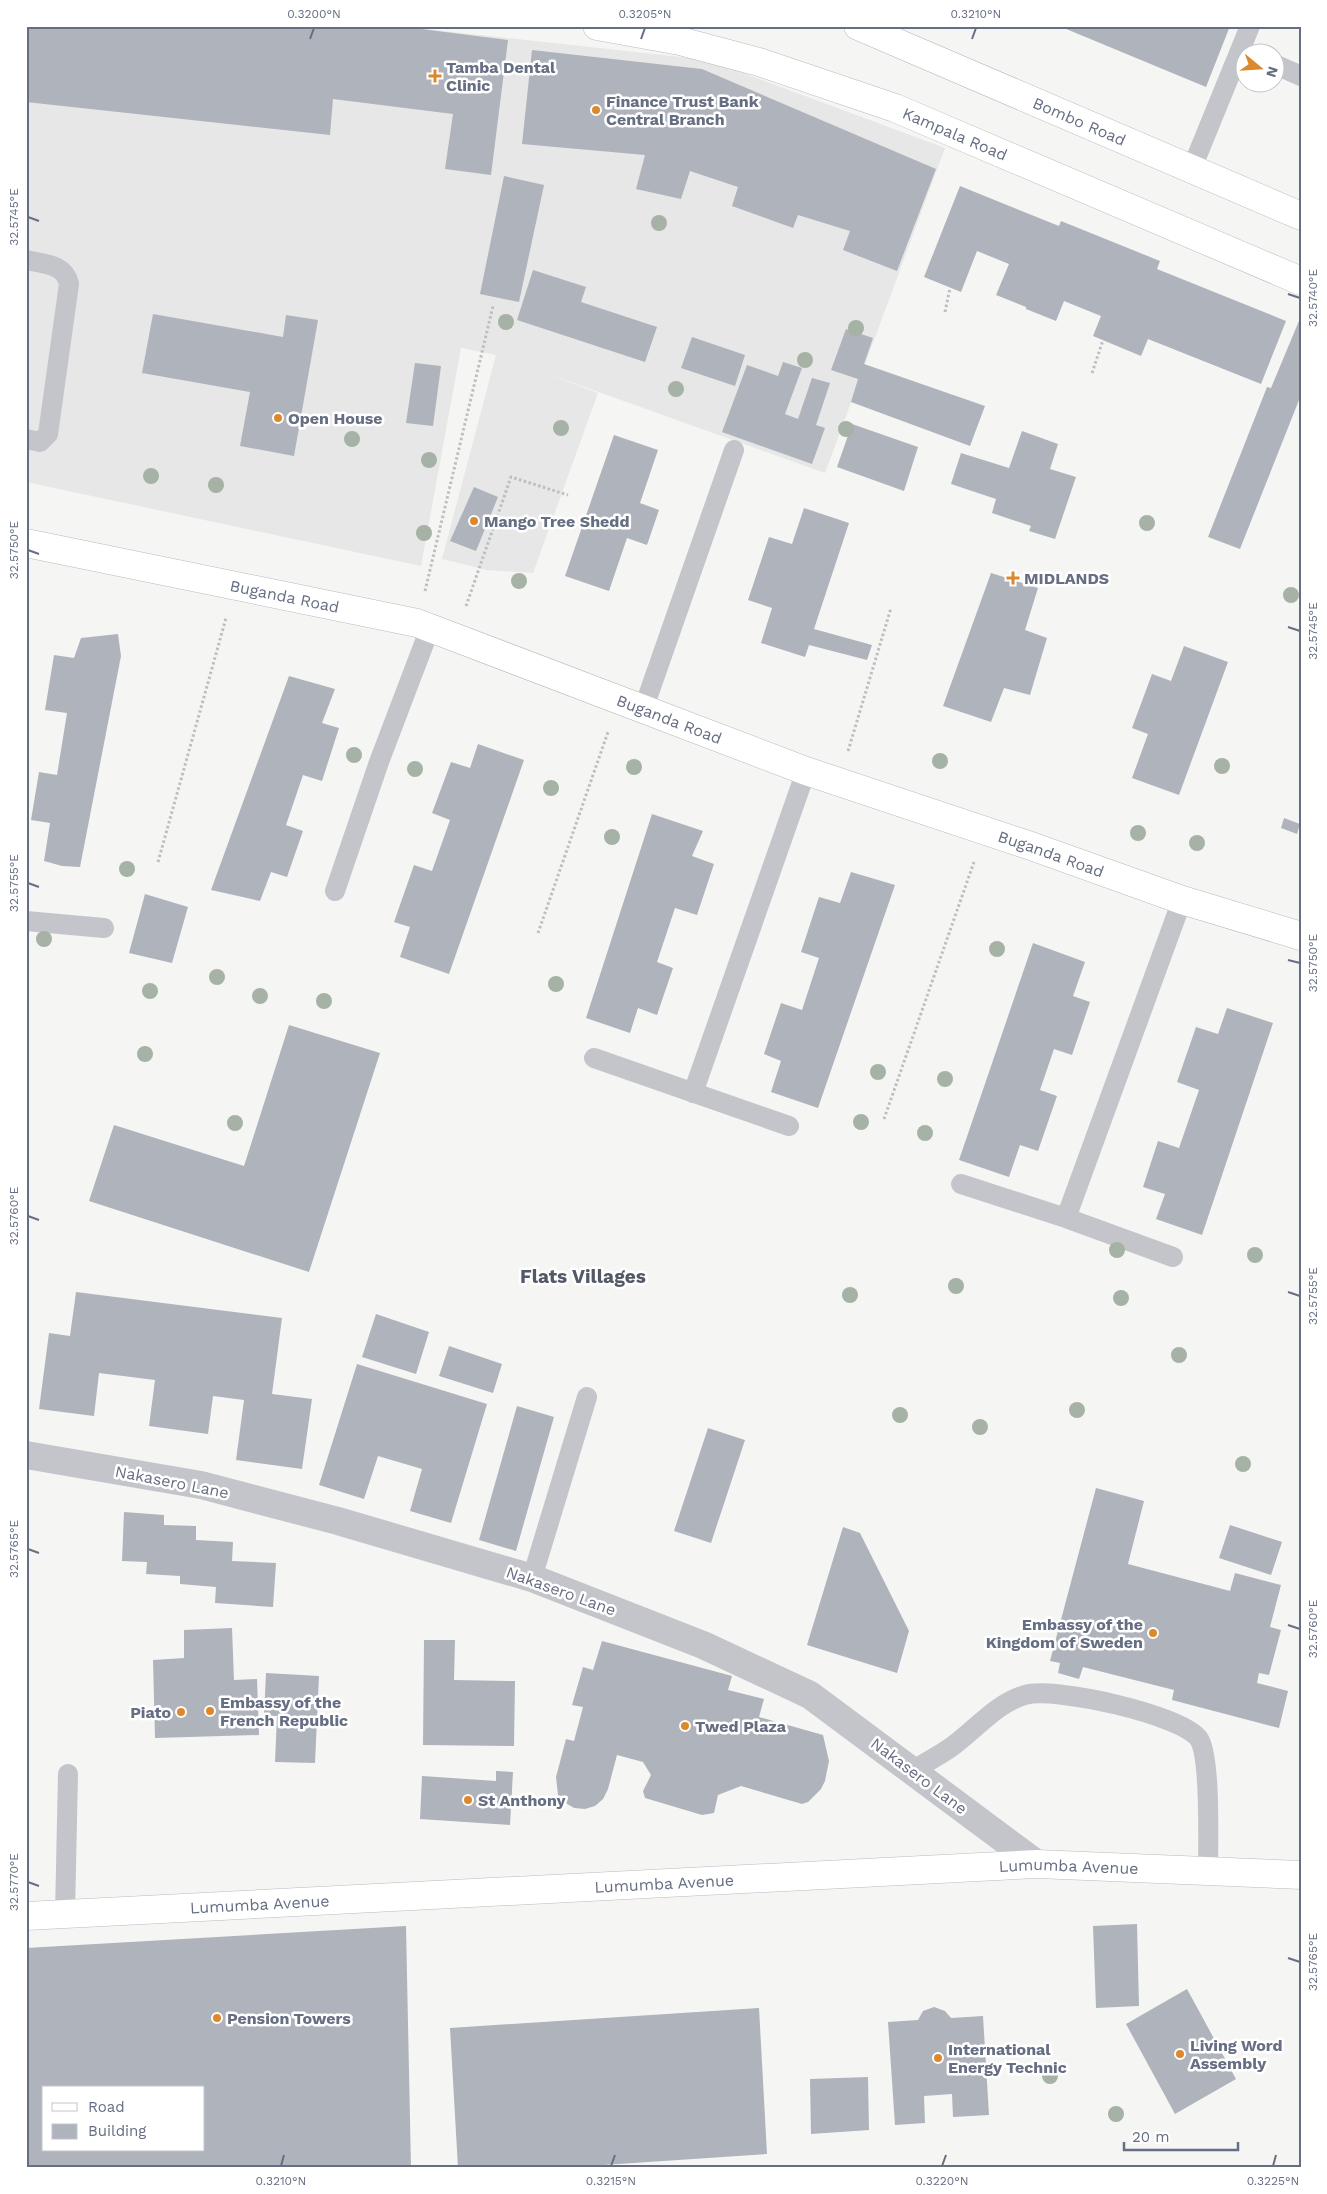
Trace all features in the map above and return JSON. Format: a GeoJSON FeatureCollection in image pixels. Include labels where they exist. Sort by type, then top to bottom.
{"type":"FeatureCollection","features":[{"type":"Feature","properties":{"kind":"main road","name":"Bombo Road"},"geometry":{"type":"LineString","coordinates":[[858,26],[1301,216]]}},
{"type":"Feature","properties":{"kind":"main road","name":"Kampala Road"},"geometry":{"type":"LineString","coordinates":[[604,27],[680,41],[759,62],[895,108],[1301,281]]}},
{"type":"Feature","properties":{"kind":"main road","name":"Buganda Road"},"geometry":{"type":"LineString","coordinates":[[26,543],[235,586],[434,630],[806,771],[984,830],[1182,900],[1301,936]]}},
{"type":"Feature","properties":{"kind":"main road","name":"Lumumba Avenue"},"geometry":{"type":"LineString","coordinates":[[26,1916],[1038,1864],[1301,1875]]}},
{"type":"Feature","properties":{"kind":"street","name":"Nakasero Lane"},"geometry":{"type":"LineString","coordinates":[[26,1456],[201,1484],[338,1521],[532,1578],[704,1645],[810,1695],[1038,1864]]}},
{"type":"Feature","properties":{"kind":"lane"},"geometry":{"type":"LineString","coordinates":[[1247,42],[1250,26]]}},
{"type":"Feature","properties":{"kind":"lane"},"geometry":{"type":"LineString","coordinates":[[1284,68],[1301,76]]}},
{"type":"Feature","properties":{"kind":"lane"},"geometry":{"type":"LineString","coordinates":[[1192,168],[1234,75]]}},
{"type":"Feature","properties":{"kind":"lane"},"geometry":{"type":"LineString","coordinates":[[26,260],[61,269],[67,275],[70,284],[48,434],[40,442],[26,439]]}},
{"type":"Feature","properties":{"kind":"lane"},"geometry":{"type":"LineString","coordinates":[[631,705],[734,450]]}},
{"type":"Feature","properties":{"kind":"lane"},"geometry":{"type":"LineString","coordinates":[[335,891],[379,762],[434,630]]}},
{"type":"Feature","properties":{"kind":"lane"},"geometry":{"type":"LineString","coordinates":[[693,1093],[806,771]]}},
{"type":"Feature","properties":{"kind":"lane"},"geometry":{"type":"LineString","coordinates":[[1066,1218],[1182,900]]}},
{"type":"Feature","properties":{"kind":"lane"},"geometry":{"type":"LineString","coordinates":[[26,921],[104,928]]}},
{"type":"Feature","properties":{"kind":"lane"},"geometry":{"type":"LineString","coordinates":[[594,1058],[789,1126]]}},
{"type":"Feature","properties":{"kind":"lane"},"geometry":{"type":"LineString","coordinates":[[961,1184],[1066,1218],[1173,1257]]}},
{"type":"Feature","properties":{"kind":"lane"},"geometry":{"type":"LineString","coordinates":[[532,1578],[587,1397]]}},
{"type":"Feature","properties":{"kind":"lane"},"geometry":{"type":"LineString","coordinates":[[912,1771],[953,1746],[1002,1705],[1025,1694],[1044,1692],[1120,1705],[1179,1725],[1198,1738],[1206,1756],[1208,1871]]}},
{"type":"Feature","properties":{"kind":"lane"},"geometry":{"type":"LineString","coordinates":[[65,1914],[68,1774]]}},
{"type":"Feature","properties":{"kind":"path"},"geometry":{"type":"LineString","coordinates":[[945,312],[950,288]]}},
{"type":"Feature","properties":{"kind":"path"},"geometry":{"type":"LineString","coordinates":[[434,630],[493,306]]}},
{"type":"Feature","properties":{"kind":"path"},"geometry":{"type":"LineString","coordinates":[[1092,372],[1103,340]]}},
{"type":"Feature","properties":{"kind":"path"},"geometry":{"type":"LineString","coordinates":[[434,630],[511,477],[568,496]]}},
{"type":"Feature","properties":{"kind":"path"},"geometry":{"type":"LineString","coordinates":[[158,862],[235,586]]}},
{"type":"Feature","properties":{"kind":"path"},"geometry":{"type":"LineString","coordinates":[[839,782],[891,608]]}},
{"type":"Feature","properties":{"kind":"path"},"geometry":{"type":"LineString","coordinates":[[538,933],[631,705]]}},
{"type":"Feature","properties":{"kind":"path"},"geometry":{"type":"LineString","coordinates":[[884,1119],[984,830]]}},
{"type":"Feature","properties":{"kind":"shaded area"},"geometry":{"type":"Polygon","coordinates":[[[26,26],[398,26],[708,60],[945,148],[825,473],[540,371],[598,393],[533,573],[487,570],[442,559],[496,355],[461,348],[421,566],[26,482],[26,26]]]}},
{"type":"Feature","properties":{"kind":"building"},"geometry":{"type":"Polygon","coordinates":[[[26,26],[398,26],[508,40],[491,175],[445,169],[453,114],[333,99],[330,135],[26,102],[26,26]]]}},
{"type":"Feature","properties":{"kind":"building"},"geometry":{"type":"Polygon","coordinates":[[[1059,26],[1230,26],[1206,87],[1059,26]]]}},
{"type":"Feature","properties":{"kind":"building"},"geometry":{"type":"Polygon","coordinates":[[[532,50],[702,69],[936,169],[897,271],[843,250],[850,231],[798,215],[793,228],[732,206],[738,187],[690,171],[681,199],[636,189],[645,155],[522,144],[532,50]]]}},
{"type":"Feature","properties":{"kind":"building"},"geometry":{"type":"Polygon","coordinates":[[[504,176],[544,185],[519,302],[480,294],[504,176]]]}},
{"type":"Feature","properties":{"kind":"building"},"geometry":{"type":"Polygon","coordinates":[[[960,186],[1059,226],[1061,221],[1160,261],[1157,269],[1286,321],[1261,384],[1148,339],[1141,356],[1093,336],[1101,316],[1064,301],[1056,321],[996,295],[1009,264],[977,251],[961,292],[924,277],[960,186]]]}},
{"type":"Feature","properties":{"kind":"building"},"geometry":{"type":"Polygon","coordinates":[[[533,270],[586,287],[581,302],[657,327],[645,362],[517,320],[533,270]]]}},
{"type":"Feature","properties":{"kind":"building"},"geometry":{"type":"Polygon","coordinates":[[[153,314],[283,337],[286,315],[318,320],[294,456],[240,446],[250,392],[142,373],[153,314]]]}},
{"type":"Feature","properties":{"kind":"building"},"geometry":{"type":"Polygon","coordinates":[[[1301,316],[1301,401],[1299,400],[1240,549],[1208,537],[1267,387],[1271,388],[1301,316]]]}},
{"type":"Feature","properties":{"kind":"building"},"geometry":{"type":"Polygon","coordinates":[[[846,329],[873,338],[864,364],[985,406],[970,446],[851,402],[858,379],[831,370],[846,329]]]}},
{"type":"Feature","properties":{"kind":"building"},"geometry":{"type":"Polygon","coordinates":[[[692,337],[745,355],[735,386],[681,368],[692,337]]]}},
{"type":"Feature","properties":{"kind":"building"},"geometry":{"type":"Polygon","coordinates":[[[783,362],[802,368],[785,414],[798,419],[812,378],[830,383],[816,425],[825,428],[812,464],[722,432],[747,365],[778,376],[783,362]]]}},
{"type":"Feature","properties":{"kind":"building"},"geometry":{"type":"Polygon","coordinates":[[[415,363],[441,366],[433,426],[406,423],[415,363]]]}},
{"type":"Feature","properties":{"kind":"building"},"geometry":{"type":"Polygon","coordinates":[[[852,424],[918,447],[904,491],[837,467],[852,424]]]}},
{"type":"Feature","properties":{"kind":"building"},"geometry":{"type":"Polygon","coordinates":[[[1022,431],[1058,444],[1050,469],[1076,477],[1055,539],[1029,531],[1031,526],[992,513],[996,499],[951,484],[961,453],[1009,468],[1022,431]]]}},
{"type":"Feature","properties":{"kind":"building"},"geometry":{"type":"Polygon","coordinates":[[[614,435],[658,450],[640,503],[659,510],[647,545],[627,538],[609,591],[565,576],[614,435]]]}},
{"type":"Feature","properties":{"kind":"building"},"geometry":{"type":"Polygon","coordinates":[[[474,487],[498,497],[476,551],[450,541],[474,487]]]}},
{"type":"Feature","properties":{"kind":"building"},"geometry":{"type":"Polygon","coordinates":[[[804,508],[849,523],[814,629],[872,645],[867,660],[809,645],[805,657],[761,643],[772,608],[748,600],[769,537],[792,544],[804,508]]]}},
{"type":"Feature","properties":{"kind":"building"},"geometry":{"type":"Polygon","coordinates":[[[991,573],[1038,588],[1025,630],[1047,638],[1030,695],[1004,688],[991,722],[943,706],[991,573]]]}},
{"type":"Feature","properties":{"kind":"building"},"geometry":{"type":"Polygon","coordinates":[[[118,634],[121,656],[80,867],[62,866],[44,861],[50,823],[31,820],[39,772],[57,775],[67,713],[45,710],[54,655],[74,658],[81,638],[118,634]]]}},
{"type":"Feature","properties":{"kind":"building"},"geometry":{"type":"Polygon","coordinates":[[[1184,646],[1228,662],[1179,795],[1132,778],[1148,734],[1132,728],[1152,674],[1171,681],[1184,646]]]}},
{"type":"Feature","properties":{"kind":"building"},"geometry":{"type":"Polygon","coordinates":[[[289,676],[335,689],[322,723],[339,728],[322,781],[303,775],[286,825],[303,831],[287,877],[271,872],[260,901],[211,890],[289,676]]]}},
{"type":"Feature","properties":{"kind":"building"},"geometry":{"type":"Polygon","coordinates":[[[478,744],[524,760],[449,974],[400,957],[410,927],[394,922],[414,865],[432,871],[450,820],[432,813],[451,762],[470,768],[478,744]]]}},
{"type":"Feature","properties":{"kind":"building"},"geometry":{"type":"Polygon","coordinates":[[[652,814],[703,831],[692,856],[714,864],[697,915],[675,908],[657,962],[673,968],[657,1015],[638,1008],[630,1033],[586,1018],[652,814]]]}},
{"type":"Feature","properties":{"kind":"building"},"geometry":{"type":"Polygon","coordinates":[[[1284,818],[1300,824],[1297,834],[1281,828],[1284,818]]]}},
{"type":"Feature","properties":{"kind":"building"},"geometry":{"type":"Polygon","coordinates":[[[851,872],[895,885],[818,1108],[771,1092],[781,1061],[764,1054],[781,1003],[802,1010],[819,958],[801,952],[819,897],[840,903],[851,872]]]}},
{"type":"Feature","properties":{"kind":"building"},"geometry":{"type":"Polygon","coordinates":[[[145,894],[188,907],[172,963],[129,953],[145,894]]]}},
{"type":"Feature","properties":{"kind":"building"},"geometry":{"type":"Polygon","coordinates":[[[1033,943],[1085,962],[1073,996],[1090,1002],[1072,1055],[1054,1049],[1040,1090],[1057,1096],[1038,1151],[1020,1145],[1009,1177],[959,1160],[1033,943]]]}},
{"type":"Feature","properties":{"kind":"building"},"geometry":{"type":"Polygon","coordinates":[[[1227,1008],[1273,1023],[1202,1235],[1156,1219],[1165,1194],[1143,1187],[1158,1141],[1179,1148],[1199,1090],[1177,1082],[1196,1027],[1218,1034],[1227,1008]]]}},
{"type":"Feature","properties":{"kind":"building"},"geometry":{"type":"Polygon","coordinates":[[[289,1025],[380,1053],[309,1272],[89,1201],[114,1125],[244,1166],[289,1025]]]}},
{"type":"Feature","properties":{"kind":"building"},"geometry":{"type":"Polygon","coordinates":[[[76,1292],[282,1318],[272,1394],[312,1399],[302,1469],[236,1460],[244,1400],[213,1396],[208,1434],[149,1426],[155,1380],[99,1373],[94,1416],[39,1409],[49,1333],[70,1336],[76,1292]]]}},
{"type":"Feature","properties":{"kind":"building"},"geometry":{"type":"Polygon","coordinates":[[[376,1314],[429,1332],[416,1374],[362,1357],[376,1314]]]}},
{"type":"Feature","properties":{"kind":"building"},"geometry":{"type":"Polygon","coordinates":[[[449,1346],[502,1364],[493,1393],[439,1376],[449,1346]]]}},
{"type":"Feature","properties":{"kind":"building"},"geometry":{"type":"Polygon","coordinates":[[[357,1364],[487,1404],[451,1523],[410,1511],[422,1469],[378,1456],[364,1499],[319,1485],[357,1364]]]}},
{"type":"Feature","properties":{"kind":"building"},"geometry":{"type":"Polygon","coordinates":[[[517,1406],[554,1417],[516,1551],[479,1540],[517,1406]]]}},
{"type":"Feature","properties":{"kind":"building"},"geometry":{"type":"Polygon","coordinates":[[[708,1428],[745,1440],[711,1543],[674,1531],[708,1428]]]}},
{"type":"Feature","properties":{"kind":"building"},"geometry":{"type":"Polygon","coordinates":[[[1096,1488],[1144,1501],[1128,1564],[1230,1591],[1235,1573],[1281,1585],[1270,1627],[1281,1630],[1269,1675],[1259,1673],[1257,1683],[1288,1691],[1279,1728],[1172,1700],[1174,1690],[1083,1667],[1079,1679],[1058,1673],[1060,1663],[1050,1661],[1096,1488]]]}},
{"type":"Feature","properties":{"kind":"building"},"geometry":{"type":"Polygon","coordinates":[[[124,1512],[164,1515],[164,1525],[196,1526],[196,1540],[233,1542],[232,1561],[276,1563],[273,1607],[215,1603],[216,1587],[180,1584],[180,1576],[146,1574],[147,1562],[122,1561],[124,1512]]]}},
{"type":"Feature","properties":{"kind":"building"},"geometry":{"type":"Polygon","coordinates":[[[1230,1525],[1282,1542],[1271,1575],[1219,1558],[1230,1525]]]}},
{"type":"Feature","properties":{"kind":"building"},"geometry":{"type":"Polygon","coordinates":[[[843,1527],[860,1533],[909,1631],[897,1673],[807,1645],[843,1527]]]}},
{"type":"Feature","properties":{"kind":"building"},"geometry":{"type":"Polygon","coordinates":[[[232,1628],[234,1680],[257,1679],[259,1735],[155,1738],[153,1660],[184,1658],[184,1630],[232,1628]]]}},
{"type":"Feature","properties":{"kind":"building"},"geometry":{"type":"Polygon","coordinates":[[[424,1640],[455,1640],[454,1680],[515,1681],[514,1746],[423,1745],[424,1640]]]}},
{"type":"Feature","properties":{"kind":"building","name":"Twed Plaza"},"geometry":{"type":"Polygon","coordinates":[[[602,1641],[732,1676],[728,1690],[764,1699],[759,1717],[823,1735],[829,1761],[825,1781],[821,1789],[808,1802],[802,1804],[741,1786],[718,1795],[714,1813],[702,1815],[645,1798],[643,1791],[651,1775],[643,1762],[617,1755],[608,1789],[603,1799],[595,1806],[585,1809],[574,1808],[564,1802],[558,1795],[556,1777],[566,1739],[574,1741],[583,1707],[572,1705],[583,1667],[593,1670],[602,1641]]]}},
{"type":"Feature","properties":{"kind":"building"},"geometry":{"type":"Polygon","coordinates":[[[266,1673],[319,1676],[315,1763],[275,1762],[277,1716],[264,1716],[266,1673]]]}},
{"type":"Feature","properties":{"kind":"building"},"geometry":{"type":"Polygon","coordinates":[[[496,1771],[513,1772],[510,1825],[420,1819],[422,1776],[496,1781],[496,1771]]]}},
{"type":"Feature","properties":{"kind":"building"},"geometry":{"type":"Polygon","coordinates":[[[1137,1924],[1139,2006],[1096,2008],[1093,1926],[1137,1924]]]}},
{"type":"Feature","properties":{"kind":"building","name":"Pension Towers"},"geometry":{"type":"Polygon","coordinates":[[[406,1926],[411,2168],[26,2168],[26,1948],[406,1926]]]}},
{"type":"Feature","properties":{"kind":"building"},"geometry":{"type":"Polygon","coordinates":[[[1187,1989],[1236,2079],[1175,2114],[1126,2024],[1187,1989]]]}},
{"type":"Feature","properties":{"kind":"building","name":"International Energy Technic"},"geometry":{"type":"Polygon","coordinates":[[[934,2007],[945,2011],[951,2018],[983,2016],[989,2115],[953,2117],[952,2094],[924,2096],[925,2123],[895,2125],[888,2022],[918,2020],[923,2011],[934,2007]]]}},
{"type":"Feature","properties":{"kind":"building"},"geometry":{"type":"Polygon","coordinates":[[[759,2008],[767,2154],[559,2168],[458,2168],[450,2028],[759,2008]]]}},
{"type":"Feature","properties":{"kind":"building"},"geometry":{"type":"Polygon","coordinates":[[[868,2077],[869,2130],[811,2134],[810,2079],[868,2077]]]}},
{"type":"Feature","properties":{"kind":"place","name":"Tamba Dental Clinic"},"geometry":{"type":"Point","coordinates":[435,76]}},
{"type":"Feature","properties":{"kind":"place","name":"Finance Trust Bank Central Branch"},"geometry":{"type":"Point","coordinates":[596,110]}},
{"type":"Feature","properties":{"kind":"place","name":"Open House"},"geometry":{"type":"Point","coordinates":[278,418]}},
{"type":"Feature","properties":{"kind":"place","name":"Mango Tree Shedd"},"geometry":{"type":"Point","coordinates":[474,521]}},
{"type":"Feature","properties":{"kind":"place","name":"MIDLANDS"},"geometry":{"type":"Point","coordinates":[1013,578]}},
{"type":"Feature","properties":{"kind":"place","name":"Embassy of the Kingdom of Sweden"},"geometry":{"type":"Point","coordinates":[1153,1633]}},
{"type":"Feature","properties":{"kind":"place","name":"Embassy of the French Republic"},"geometry":{"type":"Point","coordinates":[210,1711]}},
{"type":"Feature","properties":{"kind":"place","name":"Piato"},"geometry":{"type":"Point","coordinates":[181,1712]}},
{"type":"Feature","properties":{"kind":"place","name":"Twed Plaza"},"geometry":{"type":"Point","coordinates":[685,1726]}},
{"type":"Feature","properties":{"kind":"place","name":"St Anthony"},"geometry":{"type":"Point","coordinates":[468,1800]}},
{"type":"Feature","properties":{"kind":"place","name":"Pension Towers"},"geometry":{"type":"Point","coordinates":[217,2018]}},
{"type":"Feature","properties":{"kind":"place","name":"Living Word Assembly"},"geometry":{"type":"Point","coordinates":[1180,2054]}},
{"type":"Feature","properties":{"kind":"place","name":"International Energy Technic"},"geometry":{"type":"Point","coordinates":[938,2058]}},
{"type":"Feature","properties":{"kind":"district","name":"Flats Villages"},"geometry":{"type":"Point","coordinates":[583,1276]}}]}
